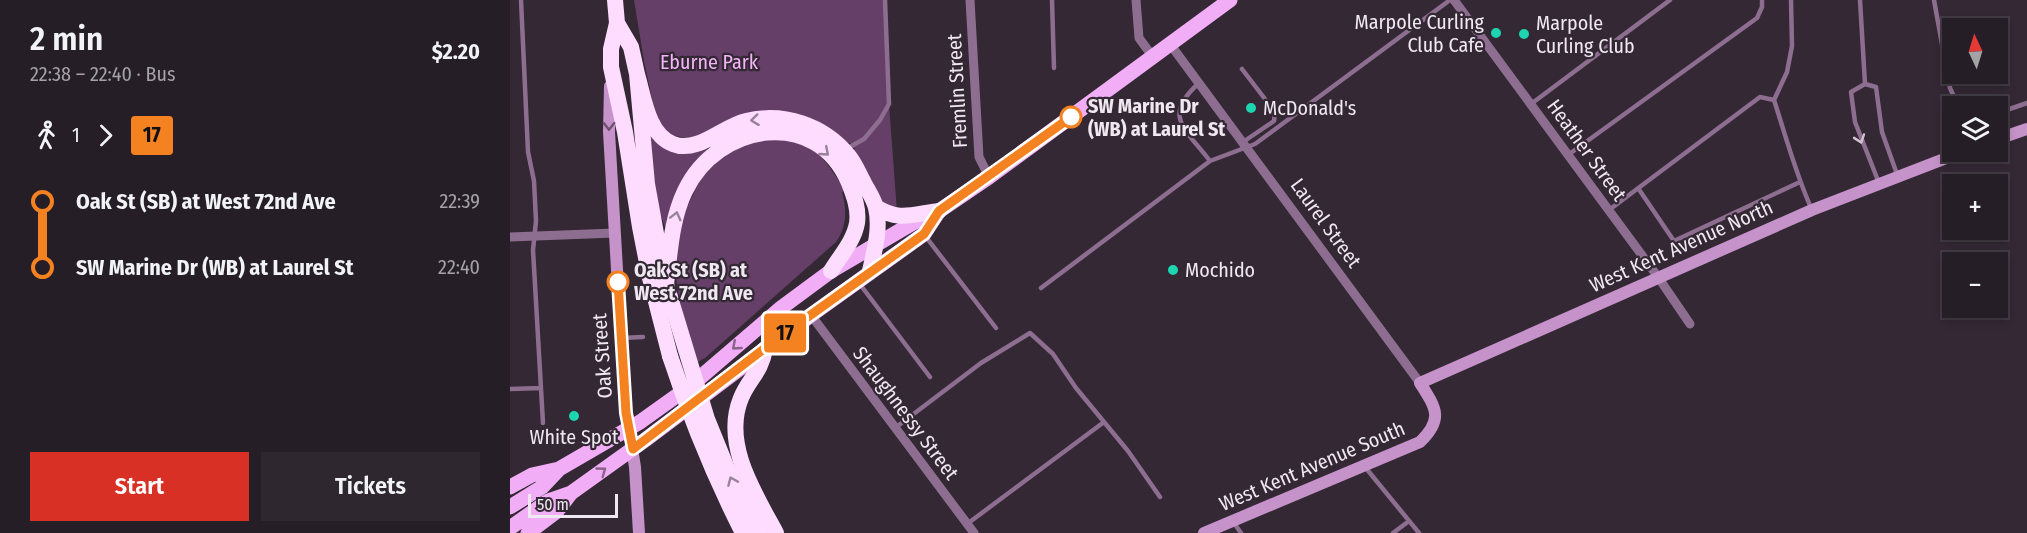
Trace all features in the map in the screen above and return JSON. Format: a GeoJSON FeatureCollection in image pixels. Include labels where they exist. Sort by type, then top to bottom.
{"type":"FeatureCollection","features":[{"type":"Feature","properties":{"kind":"highway","name":"Oak Street"},"geometry":{"type":"LineString","coordinates":[[615,0],[617,23],[611,49],[611,67],[625,132],[640,227],[662,278]]}},
{"type":"Feature","properties":{"kind":"highway","name":"Oak Street"},"geometry":{"type":"LineString","coordinates":[[617,23],[631,47],[637,74],[647,184],[662,278]]}},
{"type":"Feature","properties":{"kind":"highway"},"geometry":{"type":"LineString","coordinates":[[637,74],[654,127],[662,138],[673,144],[692,145],[744,121],[780,118],[811,126],[824,133],[842,148],[855,165],[876,207],[878,219],[876,244],[864,276]]}},
{"type":"Feature","properties":{"kind":"highway"},"geometry":{"type":"LineString","coordinates":[[743,533],[723,493],[690,414],[670,356],[662,278],[679,204],[694,176],[704,163],[727,144],[753,134],[767,132],[793,135],[807,139],[828,153],[845,173],[856,205],[857,222],[851,240],[831,271]]}},
{"type":"Feature","properties":{"kind":"highway"},"geometry":{"type":"LineString","coordinates":[[876,207],[899,217],[939,211]]}},
{"type":"Feature","properties":{"kind":"highway"},"geometry":{"type":"LineString","coordinates":[[662,278],[707,419],[735,488],[759,533]]}},
{"type":"Feature","properties":{"kind":"highway"},"geometry":{"type":"LineString","coordinates":[[765,350],[762,365],[747,386],[738,405],[735,421],[742,462],[776,533]]}},
{"type":"Feature","properties":{"kind":"main road"},"geometry":{"type":"LineString","coordinates":[[510,507],[542,487],[559,470],[629,429],[689,387],[781,308],[831,271],[913,223],[939,211],[989,177],[1230,0]]}},
{"type":"Feature","properties":{"kind":"main road"},"geometry":{"type":"LineString","coordinates":[[510,528],[548,501],[571,493],[633,449],[811,315],[924,234],[939,211]]}},
{"type":"Feature","properties":{"kind":"main road"},"geometry":{"type":"LineString","coordinates":[[510,487],[532,475],[559,470]]}},
{"type":"Feature","properties":{"kind":"main road"},"geometry":{"type":"LineString","coordinates":[[528,533],[557,511],[571,493]]}},
{"type":"Feature","properties":{"kind":"street","name":"Fremlin Street"},"geometry":{"type":"LineString","coordinates":[[970,0],[979,157],[989,177]]}},
{"type":"Feature","properties":{"kind":"street"},"geometry":{"type":"LineString","coordinates":[[1136,0],[1139,38],[1152,57]]}},
{"type":"Feature","properties":{"kind":"street","name":"Heather Street"},"geometry":{"type":"LineString","coordinates":[[1452,0],[1609,210],[1690,324]]}},
{"type":"Feature","properties":{"kind":"street","name":"Laurel Street"},"geometry":{"type":"LineString","coordinates":[[1170,44],[1420,383],[1435,411],[1436,420],[1432,431]]}},
{"type":"Feature","properties":{"kind":"street","name":"Oak Street"},"geometry":{"type":"LineString","coordinates":[[611,67],[609,132],[621,338],[626,413],[633,449],[639,533]]}},
{"type":"Feature","properties":{"kind":"street"},"geometry":{"type":"LineString","coordinates":[[2008,136],[2027,129]]}},
{"type":"Feature","properties":{"kind":"street","name":"West Kent Avenue North"},"geometry":{"type":"LineString","coordinates":[[1420,383],[1812,210],[1942,160]]}},
{"type":"Feature","properties":{"kind":"street"},"geometry":{"type":"LineString","coordinates":[[510,237],[615,232]]}},
{"type":"Feature","properties":{"kind":"street","name":"Shaughnessy Street"},"geometry":{"type":"LineString","coordinates":[[811,315],[974,533]]}},
{"type":"Feature","properties":{"kind":"street","name":"West Kent Avenue South"},"geometry":{"type":"LineString","coordinates":[[1204,533],[1420,442],[1432,431]]}},
{"type":"Feature","properties":{"kind":"lane"},"geometry":{"type":"LineString","coordinates":[[521,0],[528,152],[534,181],[536,221],[533,250],[543,423]]}},
{"type":"Feature","properties":{"kind":"lane"},"geometry":{"type":"LineString","coordinates":[[842,148],[857,144],[880,120],[889,104],[885,0]]}},
{"type":"Feature","properties":{"kind":"lane"},"geometry":{"type":"LineString","coordinates":[[1052,0],[1054,68]]}},
{"type":"Feature","properties":{"kind":"lane"},"geometry":{"type":"LineString","coordinates":[[1041,288],[1210,161],[1245,145],[1259,142],[1452,0]]}},
{"type":"Feature","properties":{"kind":"lane"},"geometry":{"type":"LineString","coordinates":[[1531,104],[1670,0]]}},
{"type":"Feature","properties":{"kind":"lane"},"geometry":{"type":"LineString","coordinates":[[1568,155],[1757,18],[1762,7],[1762,0]]}},
{"type":"Feature","properties":{"kind":"lane"},"geometry":{"type":"LineString","coordinates":[[1791,0],[1792,46],[1787,72],[1774,100],[1800,182],[1812,210]]}},
{"type":"Feature","properties":{"kind":"lane"},"geometry":{"type":"LineString","coordinates":[[1860,0],[1864,84]]}},
{"type":"Feature","properties":{"kind":"lane"},"geometry":{"type":"LineString","coordinates":[[1934,0],[1950,88],[1954,96]]}},
{"type":"Feature","properties":{"kind":"lane"},"geometry":{"type":"LineString","coordinates":[[1242,69],[1276,116],[1274,121],[1245,145]]}},
{"type":"Feature","properties":{"kind":"lane"},"geometry":{"type":"LineString","coordinates":[[1199,83],[1182,100],[1178,111],[1179,121],[1210,161]]}},
{"type":"Feature","properties":{"kind":"lane"},"geometry":{"type":"LineString","coordinates":[[1879,183],[1855,123],[1851,92],[1864,84],[1876,87],[1882,132],[1898,177]]}},
{"type":"Feature","properties":{"kind":"lane"},"geometry":{"type":"LineString","coordinates":[[1609,210],[1760,97],[1774,100]]}},
{"type":"Feature","properties":{"kind":"lane"},"geometry":{"type":"LineString","coordinates":[[2008,110],[2027,103]]}},
{"type":"Feature","properties":{"kind":"lane"},"geometry":{"type":"LineString","coordinates":[[1638,188],[1674,241],[1800,182]]}},
{"type":"Feature","properties":{"kind":"lane"},"geometry":{"type":"LineString","coordinates":[[924,234],[996,328]]}},
{"type":"Feature","properties":{"kind":"lane"},"geometry":{"type":"LineString","coordinates":[[864,276],[930,377]]}},
{"type":"Feature","properties":{"kind":"lane"},"geometry":{"type":"LineString","coordinates":[[895,428],[981,363],[1030,333],[1053,354],[1076,388],[1128,451],[1160,498]]}},
{"type":"Feature","properties":{"kind":"lane"},"geometry":{"type":"LineString","coordinates":[[621,338],[643,337]]}},
{"type":"Feature","properties":{"kind":"lane"},"geometry":{"type":"LineString","coordinates":[[510,389],[542,388]]}},
{"type":"Feature","properties":{"kind":"lane"},"geometry":{"type":"LineString","coordinates":[[967,524],[1104,422]]}},
{"type":"Feature","properties":{"kind":"lane"},"geometry":{"type":"LineString","coordinates":[[1364,465],[1419,533]]}},
{"type":"Feature","properties":{"kind":"lane"},"geometry":{"type":"LineString","coordinates":[[1232,521],[1241,533]]}},
{"type":"Feature","properties":{"kind":"lane"},"geometry":{"type":"LineString","coordinates":[[1393,533],[1409,521]]}},
{"type":"Feature","properties":{"kind":"green space","name":"Eburne Park"},"geometry":{"type":"Polygon","coordinates":[[[634,0],[885,0],[889,104],[897,212],[883,205],[850,143],[690,139],[667,134],[656,118],[634,0]]]}},
{"type":"Feature","properties":{"kind":"green space"},"geometry":{"type":"Polygon","coordinates":[[[648,133],[667,149],[680,151],[706,148],[709,151],[665,227],[657,206],[648,133]]]}},
{"type":"Feature","properties":{"kind":"green space"},"geometry":{"type":"Polygon","coordinates":[[[767,138],[806,146],[822,158],[845,190],[842,192],[845,205],[844,224],[836,242],[705,358],[696,363],[676,278],[676,244],[680,223],[698,184],[713,163],[730,150],[767,138]]]}},
{"type":"Feature","properties":{"kind":"bus line","name":"17"},"geometry":{"type":"LineString","coordinates":[[618,282],[626,413],[633,449],[777,339],[924,234],[939,211],[1071,117]]}},
{"type":"Feature","properties":{"kind":"place","name":"Marpole Curling Club Cafe"},"geometry":{"type":"Point","coordinates":[1496,33]}},
{"type":"Feature","properties":{"kind":"place","name":"Marpole Curling Club"},"geometry":{"type":"Point","coordinates":[1524,34]}},
{"type":"Feature","properties":{"kind":"place","name":"McDonald's"},"geometry":{"type":"Point","coordinates":[1251,108]}},
{"type":"Feature","properties":{"kind":"place","name":"SW Marine Dr (WB) at Laurel St"},"geometry":{"type":"Point","coordinates":[1071,117]}},
{"type":"Feature","properties":{"kind":"place","name":"Mochido"},"geometry":{"type":"Point","coordinates":[1173,270]}},
{"type":"Feature","properties":{"kind":"place","name":"Oak St (SB) at West 72nd Ave"},"geometry":{"type":"Point","coordinates":[618,282]}},
{"type":"Feature","properties":{"kind":"place","name":"White Spot"},"geometry":{"type":"Point","coordinates":[574,416]}}]}
